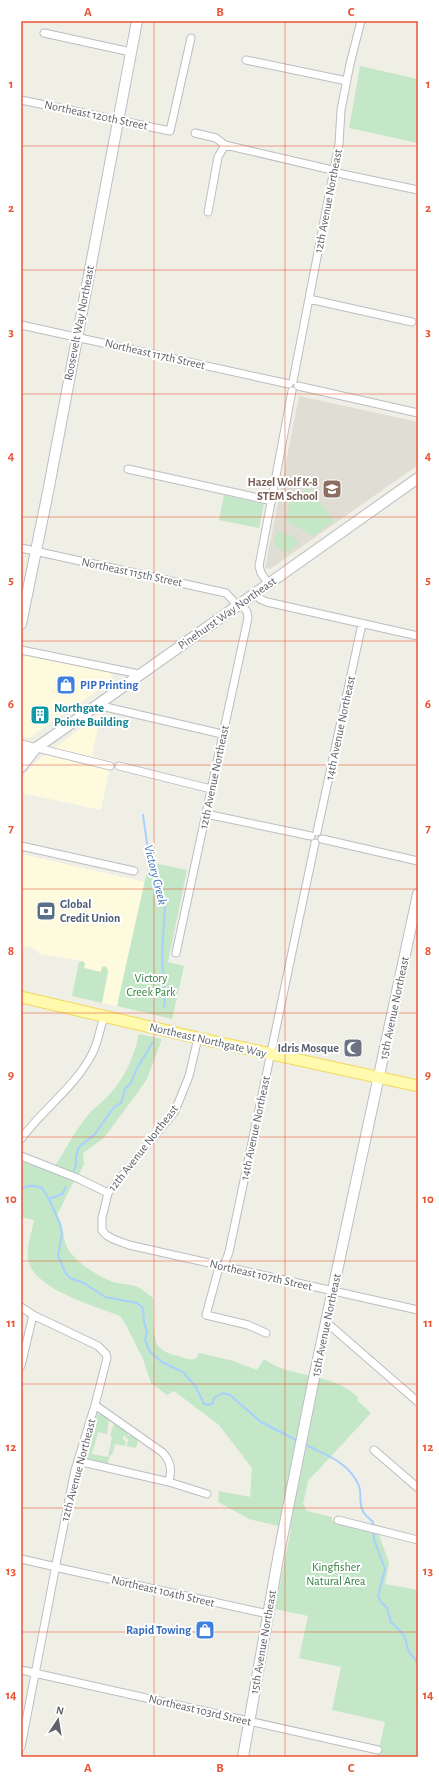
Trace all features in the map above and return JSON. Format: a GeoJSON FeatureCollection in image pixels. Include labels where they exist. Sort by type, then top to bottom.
{"type":"FeatureCollection","features":[{"type":"Feature","properties":{"kind":"main road","name":"Northeast Northgate Way"},"geometry":{"type":"LineString","coordinates":[[21,996],[198,1038],[418,1086]]}},
{"type":"Feature","properties":{"kind":"street","name":"Roosevelt Way Northeast"},"geometry":{"type":"LineString","coordinates":[[21,624],[137,21]]}},
{"type":"Feature","properties":{"kind":"street","name":"12th Avenue Northeast"},"geometry":{"type":"LineString","coordinates":[[268,584],[258,569],[338,144],[341,110],[361,21]]}},
{"type":"Feature","properties":{"kind":"street"},"geometry":{"type":"LineString","coordinates":[[44,33],[131,52]]}},
{"type":"Feature","properties":{"kind":"street","name":"Northeast 120th Street"},"geometry":{"type":"LineString","coordinates":[[21,100],[170,131],[191,38]]}},
{"type":"Feature","properties":{"kind":"street"},"geometry":{"type":"LineString","coordinates":[[246,60],[347,81]]}},
{"type":"Feature","properties":{"kind":"street"},"geometry":{"type":"LineString","coordinates":[[195,133],[216,138],[225,145],[418,190]]}},
{"type":"Feature","properties":{"kind":"street"},"geometry":{"type":"LineString","coordinates":[[208,212],[218,157],[225,145]]}},
{"type":"Feature","properties":{"kind":"street"},"geometry":{"type":"LineString","coordinates":[[309,299],[412,322]]}},
{"type":"Feature","properties":{"kind":"street","name":"Northeast 117th Street"},"geometry":{"type":"LineString","coordinates":[[21,325],[418,413]]}},
{"type":"Feature","properties":{"kind":"street"},"geometry":{"type":"LineString","coordinates":[[128,469],[272,501]]}},
{"type":"Feature","properties":{"kind":"street","name":"Pinehurst Way Northeast"},"geometry":{"type":"LineString","coordinates":[[21,754],[36,748],[418,478]]}},
{"type":"Feature","properties":{"kind":"street","name":"Northeast 115th Street"},"geometry":{"type":"LineString","coordinates":[[21,548],[226,593],[239,604]]}},
{"type":"Feature","properties":{"kind":"street"},"geometry":{"type":"LineString","coordinates":[[255,593],[260,599],[265,601],[418,636]]}},
{"type":"Feature","properties":{"kind":"street","name":"12th Avenue Northeast"},"geometry":{"type":"LineString","coordinates":[[176,953],[248,618],[248,612],[239,604]]}},
{"type":"Feature","properties":{"kind":"street","name":"14th Avenue Northeast"},"geometry":{"type":"LineString","coordinates":[[266,1333],[248,1325],[206,1315],[218,1271],[227,1259],[229,1252],[362,624]]}},
{"type":"Feature","properties":{"kind":"street"},"geometry":{"type":"LineString","coordinates":[[21,650],[139,674]]}},
{"type":"Feature","properties":{"kind":"street"},"geometry":{"type":"LineString","coordinates":[[97,705],[222,734]]}},
{"type":"Feature","properties":{"kind":"street"},"geometry":{"type":"LineString","coordinates":[[21,744],[110,766]]}},
{"type":"Feature","properties":{"kind":"street","name":"Pinehurst Way Northeast"},"geometry":{"type":"LineString","coordinates":[[21,767],[36,748]]}},
{"type":"Feature","properties":{"kind":"street"},"geometry":{"type":"LineString","coordinates":[[119,766],[211,789]]}},
{"type":"Feature","properties":{"kind":"street"},"geometry":{"type":"LineString","coordinates":[[206,814],[418,861]]}},
{"type":"Feature","properties":{"kind":"street"},"geometry":{"type":"LineString","coordinates":[[21,846],[134,871]]}},
{"type":"Feature","properties":{"kind":"street","name":"15th Avenue Northeast"},"geometry":{"type":"LineString","coordinates":[[243,1757],[268,1614],[314,1378],[418,894]]}},
{"type":"Feature","properties":{"kind":"street"},"geometry":{"type":"LineString","coordinates":[[21,1139],[75,1079],[88,1061],[96,1046],[104,1016]]}},
{"type":"Feature","properties":{"kind":"street","name":"12th Avenue Northeast"},"geometry":{"type":"LineString","coordinates":[[106,1235],[102,1225],[108,1193],[175,1110],[189,1076],[198,1038]]}},
{"type":"Feature","properties":{"kind":"street"},"geometry":{"type":"LineString","coordinates":[[21,1156],[77,1178],[108,1193]]}},
{"type":"Feature","properties":{"kind":"street","name":"Northeast 107th Street"},"geometry":{"type":"LineString","coordinates":[[106,1235],[129,1245],[418,1310]]}},
{"type":"Feature","properties":{"kind":"street"},"geometry":{"type":"LineString","coordinates":[[21,1307],[33,1315],[21,1366]]}},
{"type":"Feature","properties":{"kind":"street","name":"12th Avenue Northeast"},"geometry":{"type":"LineString","coordinates":[[21,1747],[78,1461],[95,1406],[107,1358],[106,1354],[98,1346],[33,1315]]}},
{"type":"Feature","properties":{"kind":"street"},"geometry":{"type":"LineString","coordinates":[[326,1322],[418,1402]]}},
{"type":"Feature","properties":{"kind":"street"},"geometry":{"type":"LineString","coordinates":[[95,1406],[162,1452],[168,1458],[171,1466],[169,1482]]}},
{"type":"Feature","properties":{"kind":"street"},"geometry":{"type":"LineString","coordinates":[[374,1450],[418,1488]]}},
{"type":"Feature","properties":{"kind":"street"},"geometry":{"type":"LineString","coordinates":[[78,1461],[169,1482],[207,1494]]}},
{"type":"Feature","properties":{"kind":"street"},"geometry":{"type":"LineString","coordinates":[[338,1520],[418,1540]]}},
{"type":"Feature","properties":{"kind":"street","name":"Northeast 104th Street"},"geometry":{"type":"LineString","coordinates":[[21,1559],[268,1614]]}},
{"type":"Feature","properties":{"kind":"street","name":"Northeast 103rd Street"},"geometry":{"type":"LineString","coordinates":[[21,1670],[378,1750]]}},
{"type":"Feature","properties":{"kind":"shaded area","name":"Hazel Wolf K-8 STEM School"},"geometry":{"type":"Polygon","coordinates":[[[299,396],[418,422],[418,465],[270,569],[265,568],[299,396]]]}},
{"type":"Feature","properties":{"kind":"shaded area"},"geometry":{"type":"Polygon","coordinates":[[[25,653],[112,672],[110,682],[29,738],[21,736],[21,670],[25,653]]]}},
{"type":"Feature","properties":{"kind":"shaded area"},"geometry":{"type":"Polygon","coordinates":[[[101,713],[92,756],[111,761],[101,810],[21,793],[21,778],[37,761],[101,713]]]}},
{"type":"Feature","properties":{"kind":"shaded area"},"geometry":{"type":"Polygon","coordinates":[[[21,854],[145,882],[117,1006],[102,1003],[109,972],[102,967],[101,972],[84,968],[85,964],[83,961],[40,954],[33,948],[21,946],[21,854]]]}},
{"type":"Feature","properties":{"kind":"green space"},"geometry":{"type":"Polygon","coordinates":[[[360,66],[418,79],[418,143],[349,128],[360,66]]]}},
{"type":"Feature","properties":{"kind":"green space"},"geometry":{"type":"Polygon","coordinates":[[[307,488],[313,495],[316,496],[334,521],[313,536],[286,521],[290,500],[307,488]]]}},
{"type":"Feature","properties":{"kind":"green space"},"geometry":{"type":"Polygon","coordinates":[[[224,495],[264,504],[259,528],[219,520],[224,495]]]}},
{"type":"Feature","properties":{"kind":"green space"},"geometry":{"type":"Polygon","coordinates":[[[277,531],[295,538],[299,543],[286,553],[274,545],[277,531]]]}},
{"type":"Feature","properties":{"kind":"green space","name":"Victory Creek Park"},"geometry":{"type":"Polygon","coordinates":[[[149,862],[187,870],[168,962],[184,966],[172,1019],[117,1006],[149,862]]]}},
{"type":"Feature","properties":{"kind":"green space"},"geometry":{"type":"Polygon","coordinates":[[[83,961],[85,964],[84,968],[101,972],[102,967],[105,966],[108,970],[102,1003],[72,996],[79,962],[83,961]]]}},
{"type":"Feature","properties":{"kind":"green space"},"geometry":{"type":"Polygon","coordinates":[[[139,1034],[162,1039],[147,1079],[104,1138],[83,1153],[84,1164],[78,1176],[55,1166],[87,1116],[108,1096],[124,1075],[139,1034]]]}},
{"type":"Feature","properties":{"kind":"green space","name":"Kingfisher Natural Area"},"geometry":{"type":"Polygon","coordinates":[[[24,1161],[74,1181],[57,1215],[60,1220],[67,1248],[84,1266],[101,1277],[113,1282],[138,1287],[153,1298],[155,1338],[161,1349],[171,1354],[190,1359],[196,1358],[199,1353],[230,1360],[257,1370],[264,1359],[275,1366],[324,1379],[348,1389],[359,1398],[357,1400],[371,1413],[308,1481],[303,1504],[307,1511],[332,1517],[332,1521],[378,1532],[389,1563],[385,1584],[418,1590],[418,1757],[377,1757],[385,1722],[332,1710],[341,1667],[299,1658],[308,1616],[275,1609],[291,1529],[249,1519],[218,1502],[219,1491],[250,1497],[252,1468],[219,1425],[174,1391],[167,1395],[151,1383],[143,1359],[120,1316],[80,1301],[51,1287],[39,1278],[31,1268],[28,1252],[34,1220],[21,1217],[21,1169],[24,1161]]]}},
{"type":"Feature","properties":{"kind":"green space"},"geometry":{"type":"Polygon","coordinates":[[[97,1414],[103,1415],[109,1419],[107,1434],[98,1432],[92,1454],[108,1457],[112,1437],[110,1436],[114,1423],[127,1432],[128,1436],[131,1435],[138,1440],[136,1448],[126,1446],[129,1440],[123,1435],[123,1439],[126,1442],[125,1446],[115,1444],[107,1465],[88,1460],[83,1455],[97,1414]]]}},
{"type":"Feature","properties":{"kind":"waterway","name":"Victory Creek"},"geometry":{"type":"LineString","coordinates":[[143,815],[148,850],[165,905],[162,955],[165,999],[164,1007]]}},
{"type":"Feature","properties":{"kind":"waterway","name":"Victory Creek"},"geometry":{"type":"LineString","coordinates":[[74,1170],[79,1147],[95,1134],[114,1107],[121,1103],[125,1089],[131,1083],[136,1070],[153,1042]]}},
{"type":"Feature","properties":{"kind":"waterway"},"geometry":{"type":"LineString","coordinates":[[21,1189],[28,1186],[42,1188],[49,1199],[60,1224],[62,1233],[58,1256],[65,1272],[70,1278],[84,1283],[105,1297],[137,1303],[143,1308],[144,1322],[147,1331],[145,1340],[150,1352],[162,1362],[183,1372],[196,1387],[204,1404],[209,1405],[213,1403],[214,1398],[223,1393],[230,1395],[261,1422],[298,1441]]}},
{"type":"Feature","properties":{"kind":"waterway","name":"Victory Creek"},"geometry":{"type":"LineString","coordinates":[[49,1199],[62,1194],[66,1187]]}},
{"type":"Feature","properties":{"kind":"waterway"},"geometry":{"type":"LineString","coordinates":[[304,1444],[336,1460],[355,1478],[359,1486],[361,1507],[365,1514],[373,1522],[374,1539],[385,1569],[378,1596],[387,1608],[391,1622],[404,1635],[409,1652],[416,1660],[418,1667]]}},
{"type":"Feature","properties":{"kind":"place","name":"Hazel Wolf K-8 STEM School"},"geometry":{"type":"Point","coordinates":[332,489]}},
{"type":"Feature","properties":{"kind":"place","name":"PIP Printing"},"geometry":{"type":"Point","coordinates":[66,685]}},
{"type":"Feature","properties":{"kind":"place","name":"Northgate Pointe Building"},"geometry":{"type":"Point","coordinates":[40,715]}},
{"type":"Feature","properties":{"kind":"place","name":"Global Credit Union"},"geometry":{"type":"Point","coordinates":[46,911]}},
{"type":"Feature","properties":{"kind":"place","name":"Idris Mosque"},"geometry":{"type":"Point","coordinates":[353,1048]}},
{"type":"Feature","properties":{"kind":"place","name":"Rapid Towing"},"geometry":{"type":"Point","coordinates":[205,1630]}}]}
